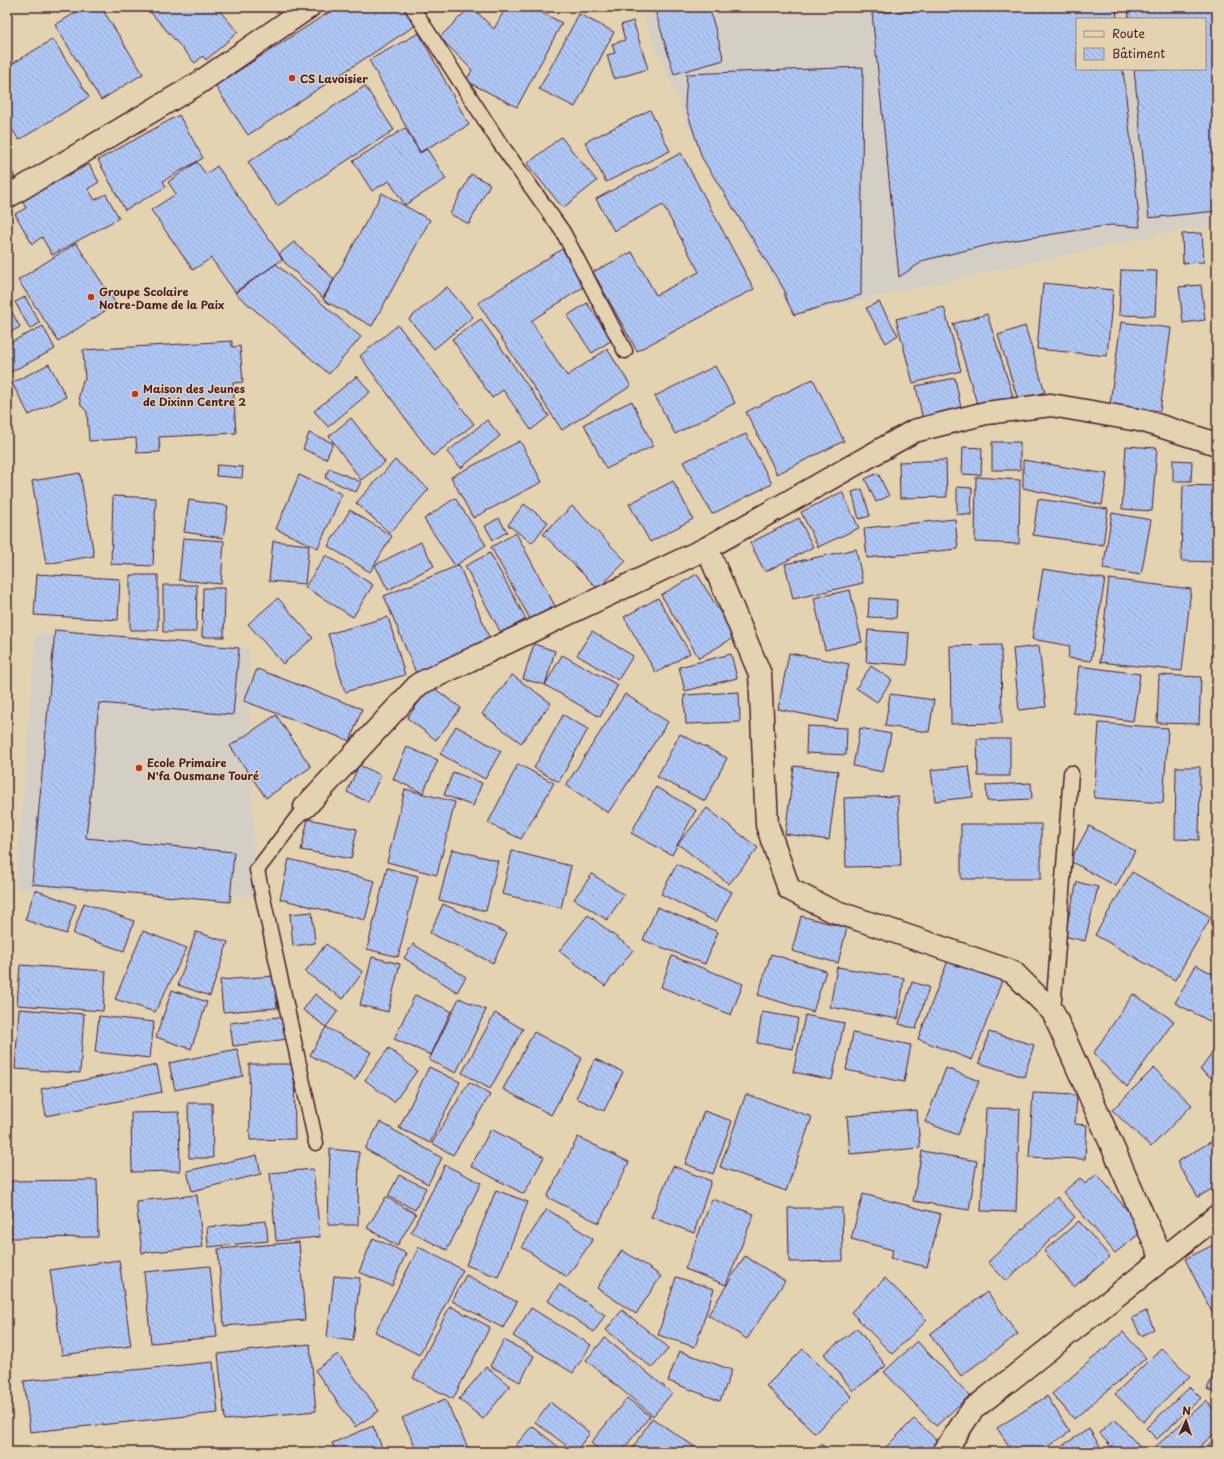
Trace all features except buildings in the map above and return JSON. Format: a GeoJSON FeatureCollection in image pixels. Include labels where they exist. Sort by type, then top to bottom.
{"type":"FeatureCollection","features":[{"type":"Feature","properties":{"kind":"street"},"geometry":{"type":"LineString","coordinates":[[7,197],[199,83],[309,7]]}},
{"type":"Feature","properties":{"kind":"street"},"geometry":{"type":"LineString","coordinates":[[305,807],[420,684],[707,548],[914,431],[986,413],[1051,405],[1144,421],[1217,444]]}},
{"type":"Feature","properties":{"kind":"street"},"geometry":{"type":"LineString","coordinates":[[707,548],[760,674],[767,825],[790,889],[828,910],[1013,972],[1053,1012],[1162,1259]]}},
{"type":"Feature","properties":{"kind":"street"},"geometry":{"type":"LineString","coordinates":[[944,1452],[972,1410],[1217,1216]]}},
{"type":"Feature","properties":{"kind":"lane"},"geometry":{"type":"LineString","coordinates":[[412,7],[499,142],[563,232],[625,351]]}},
{"type":"Feature","properties":{"kind":"lane"},"geometry":{"type":"LineString","coordinates":[[1053,1012],[1071,773]]}},
{"type":"Feature","properties":{"kind":"lane"},"geometry":{"type":"LineString","coordinates":[[305,807],[257,870],[316,1144]]}},
{"type":"Feature","properties":{"kind":"shaded area"},"geometry":{"type":"Polygon","coordinates":[[[639,7],[1217,7],[1217,225],[1187,229],[794,315],[702,158],[639,7]]]}},
{"type":"Feature","properties":{"kind":"shaded area","name":"Ecole Primaire N'fa Ousmane Touré"},"geometry":{"type":"Polygon","coordinates":[[[36,634],[249,647],[255,897],[15,889],[36,634]]]}},
{"type":"Feature","properties":{"kind":"place","name":"CS Lavoisier"},"geometry":{"type":"Point","coordinates":[292,78]}},
{"type":"Feature","properties":{"kind":"place","name":"Groupe Scolaire Notre-Dame de la Paix"},"geometry":{"type":"Point","coordinates":[91,297]}},
{"type":"Feature","properties":{"kind":"place","name":"Maison des Jeunes de Dixinn Centre 2"},"geometry":{"type":"Point","coordinates":[135,394]}},
{"type":"Feature","properties":{"kind":"place","name":"Ecole Primaire N'fa Ousmane Touré"},"geometry":{"type":"Point","coordinates":[139,768]}}]}
